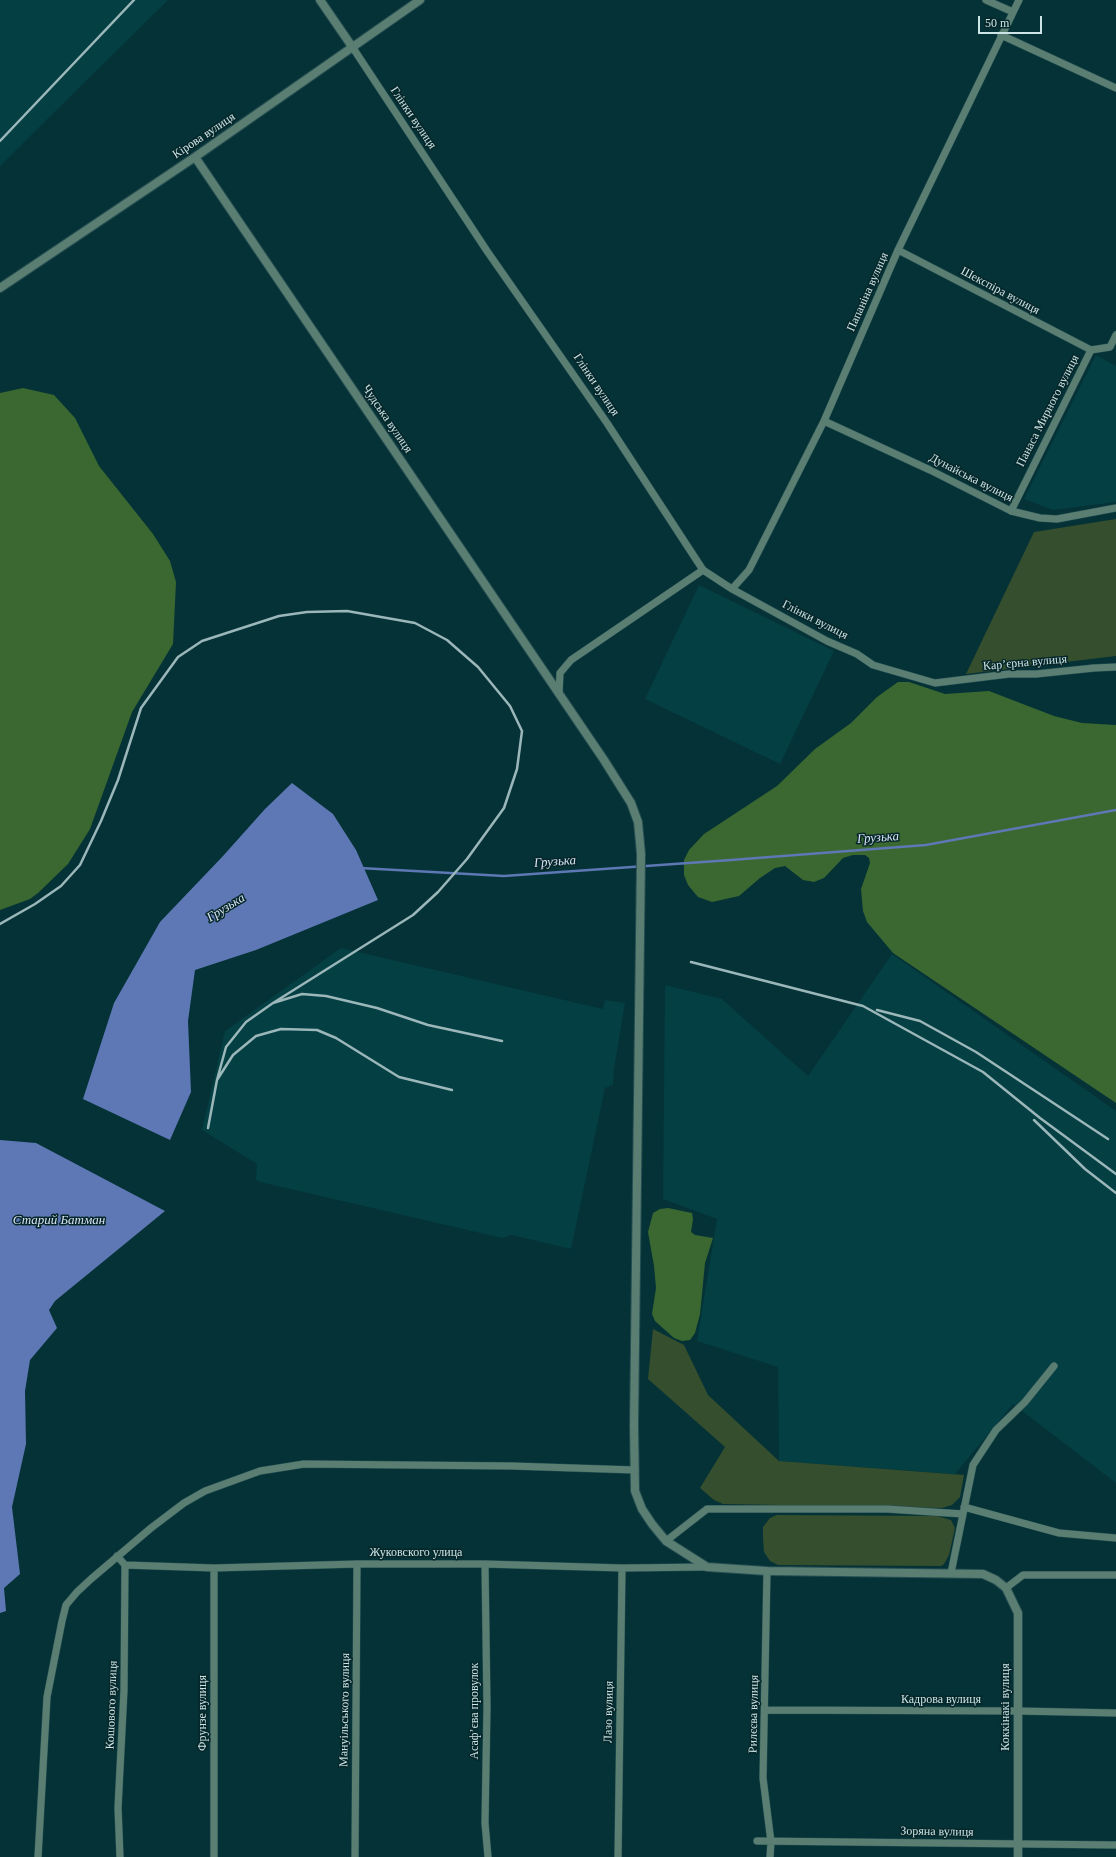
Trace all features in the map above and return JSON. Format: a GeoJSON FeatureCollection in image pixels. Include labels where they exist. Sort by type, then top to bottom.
{"type":"FeatureCollection","features":[{"type":"Feature","properties":{"kind":"street","name":"Глінки вулиця"},"geometry":{"type":"LineString","coordinates":[[320,0],[488,251],[607,423],[702,570],[732,589],[827,641],[858,654],[873,666],[935,683]]}},
{"type":"Feature","properties":{"kind":"street","name":"Кірова вулиця"},"geometry":{"type":"LineString","coordinates":[[0,288],[195,157],[420,0]]}},
{"type":"Feature","properties":{"kind":"street"},"geometry":{"type":"LineString","coordinates":[[986,0],[1013,12]]}},
{"type":"Feature","properties":{"kind":"street","name":"Папаніна вулиця"},"geometry":{"type":"LineString","coordinates":[[732,589],[749,570],[824,421],[898,250],[1018,0]]}},
{"type":"Feature","properties":{"kind":"street"},"geometry":{"type":"LineString","coordinates":[[1001,35],[1116,88]]}},
{"type":"Feature","properties":{"kind":"street","name":"Чудська вулиця"},"geometry":{"type":"LineString","coordinates":[[195,157],[604,760],[631,803],[638,822],[641,854],[635,1491],[642,1509],[666,1541],[707,1567]]}},
{"type":"Feature","properties":{"kind":"street","name":"Шекспіра вулиця"},"geometry":{"type":"LineString","coordinates":[[898,250],[1091,350]]}},
{"type":"Feature","properties":{"kind":"street","name":"Панаса Мирного вулиця"},"geometry":{"type":"LineString","coordinates":[[1011,511],[1091,350],[1110,347],[1116,335]]}},
{"type":"Feature","properties":{"kind":"street","name":"Дунайська вулиця"},"geometry":{"type":"LineString","coordinates":[[824,421],[930,470],[1011,511],[1040,518],[1057,519],[1116,508]]}},
{"type":"Feature","properties":{"kind":"street"},"geometry":{"type":"LineString","coordinates":[[559,694],[560,674],[571,660],[702,570]]}},
{"type":"Feature","properties":{"kind":"street","name":"Кар’єрна вулиця"},"geometry":{"type":"LineString","coordinates":[[935,683],[1009,674],[1036,674],[1116,667]]}},
{"type":"Feature","properties":{"kind":"street"},"geometry":{"type":"LineString","coordinates":[[707,1567],[767,1571],[950,1573],[973,1465],[996,1430],[1025,1402],[1054,1366]]}},
{"type":"Feature","properties":{"kind":"street"},"geometry":{"type":"LineString","coordinates":[[38,1857],[47,1697],[66,1605],[77,1592],[117,1556],[168,1515],[205,1491],[260,1471],[304,1464],[512,1466],[635,1470]]}},
{"type":"Feature","properties":{"kind":"street"},"geometry":{"type":"LineString","coordinates":[[666,1541],[706,1509],[963,1510],[1059,1532],[1116,1538]]}},
{"type":"Feature","properties":{"kind":"street"},"geometry":{"type":"LineString","coordinates":[[117,1556],[125,1565]]}},
{"type":"Feature","properties":{"kind":"street","name":"Жуковского улица"},"geometry":{"type":"LineString","coordinates":[[125,1565],[214,1568],[358,1564],[485,1564],[622,1568],[707,1567]]}},
{"type":"Feature","properties":{"kind":"street","name":"Мануільського вулиця"},"geometry":{"type":"LineString","coordinates":[[355,1857],[358,1564]]}},
{"type":"Feature","properties":{"kind":"street","name":"Асаф’єва провулок"},"geometry":{"type":"LineString","coordinates":[[485,1564],[487,1707],[485,1823],[488,1857]]}},
{"type":"Feature","properties":{"kind":"street","name":"Кошового вулиця"},"geometry":{"type":"LineString","coordinates":[[120,1857],[118,1808],[124,1690],[125,1565]]}},
{"type":"Feature","properties":{"kind":"street","name":"Фрунзе вулиця"},"geometry":{"type":"LineString","coordinates":[[214,1568],[214,1857]]}},
{"type":"Feature","properties":{"kind":"street","name":"Лазо вулиця"},"geometry":{"type":"LineString","coordinates":[[618,1857],[622,1568]]}},
{"type":"Feature","properties":{"kind":"street","name":"Рилєєва вулиця"},"geometry":{"type":"LineString","coordinates":[[767,1571],[763,1778],[771,1842],[770,1857]]}},
{"type":"Feature","properties":{"kind":"street","name":"Коккінакі вулиця"},"geometry":{"type":"LineString","coordinates":[[950,1573],[983,1574],[996,1580],[1006,1588],[1013,1599],[1018,1613],[1018,1857]]}},
{"type":"Feature","properties":{"kind":"street"},"geometry":{"type":"LineString","coordinates":[[1006,1588],[1023,1574],[1116,1575]]}},
{"type":"Feature","properties":{"kind":"street","name":"Кадрова вулиця"},"geometry":{"type":"LineString","coordinates":[[765,1710],[1116,1713]]}},
{"type":"Feature","properties":{"kind":"street","name":"Зоряна вулиця"},"geometry":{"type":"LineString","coordinates":[[757,1841],[1116,1846]]}},
{"type":"Feature","properties":{"kind":"shaded area"},"geometry":{"type":"Polygon","coordinates":[[[0,0],[168,0],[0,166],[0,0]]]}},
{"type":"Feature","properties":{"kind":"shaded area"},"geometry":{"type":"Polygon","coordinates":[[[1096,355],[1116,366],[1116,502],[1053,510],[1024,499],[1096,355]]]}},
{"type":"Feature","properties":{"kind":"shaded area"},"geometry":{"type":"Polygon","coordinates":[[[699,585],[834,651],[780,764],[645,699],[699,585]]]}},
{"type":"Feature","properties":{"kind":"shaded area"},"geometry":{"type":"Polygon","coordinates":[[[341,948],[603,1009],[605,1000],[625,1003],[614,1069],[613,1085],[605,1088],[571,1249],[512,1235],[502,1238],[260,1182],[256,1180],[257,1164],[202,1130],[225,1031],[341,948]]]}},
{"type":"Feature","properties":{"kind":"shaded area"},"geometry":{"type":"Polygon","coordinates":[[[892,954],[1116,1111],[1116,1483],[1013,1404],[955,1474],[779,1461],[778,1367],[697,1341],[717,1219],[663,1199],[665,985],[722,999],[808,1076],[892,954]]]}},
{"type":"Feature","properties":{"kind":"green space"},"geometry":{"type":"Polygon","coordinates":[[[23,388],[54,395],[75,418],[99,466],[153,534],[170,561],[176,582],[173,644],[132,712],[90,829],[68,864],[38,893],[30,899],[0,910],[0,393],[23,388]]]}},
{"type":"Feature","properties":{"kind":"green space"},"geometry":{"type":"Polygon","coordinates":[[[1116,519],[1116,656],[966,674],[1034,532],[1116,519]]]}},
{"type":"Feature","properties":{"kind":"green space"},"geometry":{"type":"Polygon","coordinates":[[[898,682],[909,682],[945,694],[989,691],[1054,716],[1082,723],[1116,725],[1116,1103],[893,953],[867,922],[863,911],[861,889],[870,863],[869,858],[865,855],[853,855],[843,858],[824,878],[814,882],[803,880],[785,866],[775,868],[760,878],[739,896],[712,902],[698,897],[688,885],[684,875],[684,860],[689,850],[704,834],[777,786],[815,749],[851,723],[877,697],[898,682]]]}},
{"type":"Feature","properties":{"kind":"green space"},"geometry":{"type":"Polygon","coordinates":[[[668,1208],[692,1213],[693,1219],[691,1232],[695,1235],[713,1238],[705,1263],[700,1314],[695,1333],[690,1340],[682,1341],[674,1338],[655,1321],[652,1314],[656,1288],[648,1232],[653,1213],[660,1209],[668,1208]]]}},
{"type":"Feature","properties":{"kind":"green space"},"geometry":{"type":"Polygon","coordinates":[[[653,1329],[684,1345],[708,1395],[779,1461],[964,1475],[960,1497],[952,1505],[942,1508],[723,1504],[714,1500],[700,1488],[725,1447],[648,1379],[653,1329]]]}},
{"type":"Feature","properties":{"kind":"green space"},"geometry":{"type":"Polygon","coordinates":[[[777,1515],[937,1516],[951,1520],[955,1528],[949,1555],[944,1564],[941,1566],[778,1565],[770,1561],[764,1552],[763,1538],[763,1527],[770,1518],[777,1515]]]}},
{"type":"Feature","properties":{"kind":"water"},"geometry":{"type":"Polygon","coordinates":[[[292,783],[333,814],[356,850],[378,900],[256,950],[195,970],[188,1021],[191,1092],[170,1140],[83,1099],[114,1003],[160,922],[223,856],[265,809],[292,783]]]}},
{"type":"Feature","properties":{"kind":"water","name":"Старий Батман"},"geometry":{"type":"Polygon","coordinates":[[[0,1140],[36,1143],[165,1211],[55,1301],[49,1310],[57,1328],[30,1360],[25,1391],[26,1444],[12,1507],[20,1574],[4,1588],[6,1611],[0,1613],[0,1140]]]}},
{"type":"Feature","properties":{"kind":"waterway","name":"Грузька"},"geometry":{"type":"LineString","coordinates":[[360,868],[504,876],[731,860],[926,845],[1116,810]]}},
{"type":"Feature","properties":{"kind":"railway"},"geometry":{"type":"LineString","coordinates":[[0,141],[134,0]]}},
{"type":"Feature","properties":{"kind":"railway"},"geometry":{"type":"LineString","coordinates":[[0,924],[35,904],[61,886],[80,865],[101,821],[118,780],[141,708],[178,657],[202,641],[279,616],[307,612],[347,611],[415,623],[447,640],[478,667],[510,706],[522,731],[517,769],[504,808],[467,859],[438,892],[413,915],[273,1003]]}},
{"type":"Feature","properties":{"kind":"railway"},"geometry":{"type":"LineString","coordinates":[[691,962],[863,1006],[983,1072],[1040,1118],[1116,1174]]}},
{"type":"Feature","properties":{"kind":"railway"},"geometry":{"type":"LineString","coordinates":[[217,1080],[226,1047],[246,1022],[273,1003],[302,994],[326,996],[377,1008],[428,1025],[502,1041]]}},
{"type":"Feature","properties":{"kind":"railway"},"geometry":{"type":"LineString","coordinates":[[877,1010],[920,1021],[976,1052],[1108,1139]]}},
{"type":"Feature","properties":{"kind":"railway"},"geometry":{"type":"LineString","coordinates":[[208,1128],[217,1080],[233,1055],[256,1036],[281,1029],[317,1030],[336,1038],[399,1077],[452,1090]]}},
{"type":"Feature","properties":{"kind":"railway"},"geometry":{"type":"LineString","coordinates":[[1034,1120],[1085,1169],[1116,1193]]}}]}
